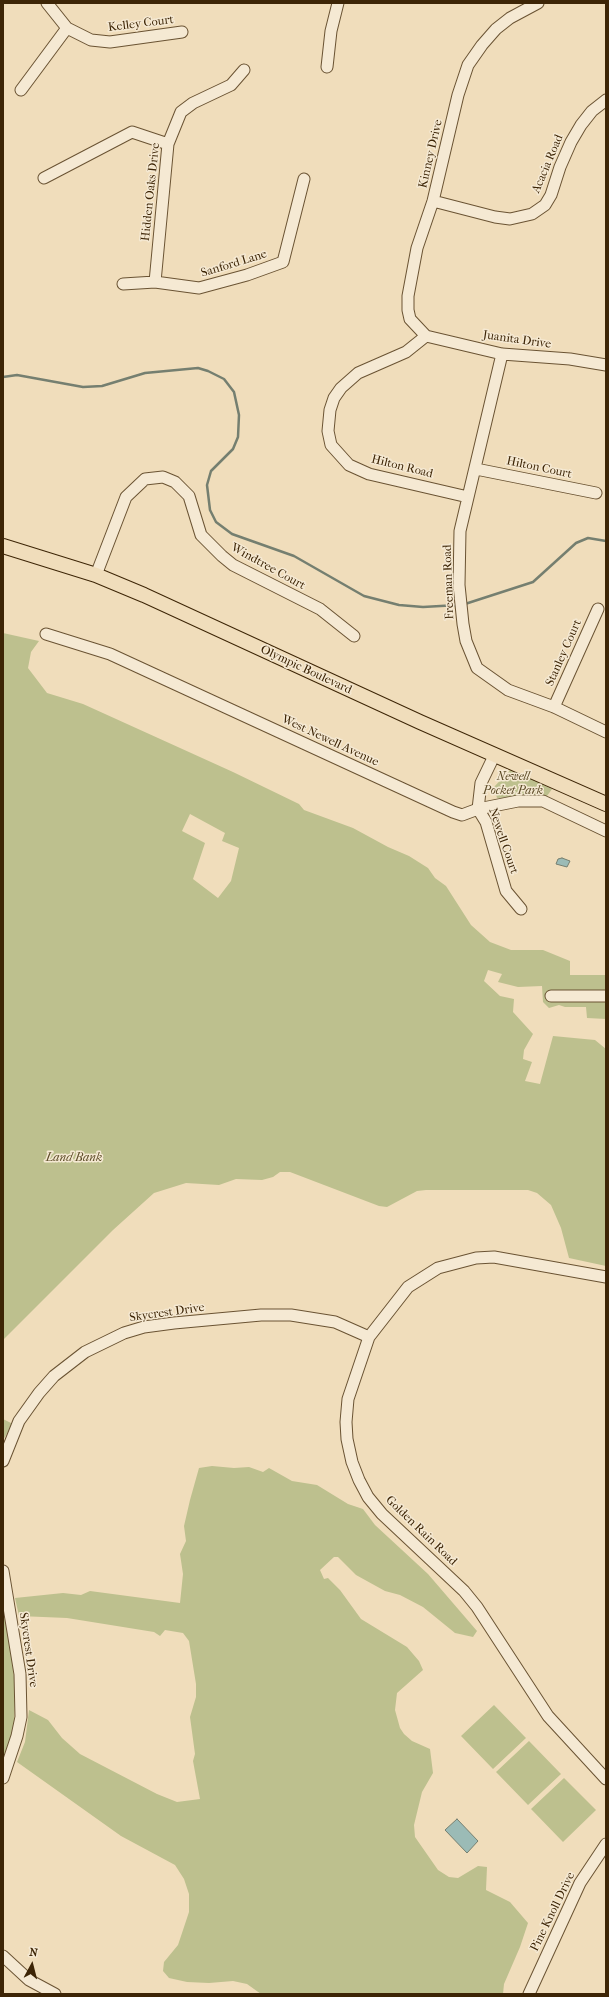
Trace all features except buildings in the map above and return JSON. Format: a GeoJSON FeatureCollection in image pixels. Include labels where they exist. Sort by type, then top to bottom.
{"type":"FeatureCollection","features":[{"type":"Feature","properties":{"kind":"main road","name":"Olympic Boulevard"},"geometry":{"type":"LineString","coordinates":[[3,546],[96,575],[606,804]]}},
{"type":"Feature","properties":{"kind":"street","name":"Kelley Court"},"geometry":{"type":"LineString","coordinates":[[46,3],[67,28],[91,40],[110,42],[182,32]]}},
{"type":"Feature","properties":{"kind":"street"},"geometry":{"type":"LineString","coordinates":[[327,68],[331,31],[338,3]]}},
{"type":"Feature","properties":{"kind":"street","name":"Kinney Drive"},"geometry":{"type":"LineString","coordinates":[[426,336],[410,319],[408,296],[417,248],[433,201],[458,95],[468,65],[482,45],[496,29],[510,18],[538,3]]}},
{"type":"Feature","properties":{"kind":"street"},"geometry":{"type":"LineString","coordinates":[[21,90],[67,28]]}},
{"type":"Feature","properties":{"kind":"street","name":"Hidden Oaks Drive"},"geometry":{"type":"LineString","coordinates":[[155,282],[168,144],[181,112],[193,103],[231,85],[244,70]]}},
{"type":"Feature","properties":{"kind":"street","name":"Acacia Road"},"geometry":{"type":"LineString","coordinates":[[433,201],[472,212],[510,219],[532,214],[545,205],[551,195],[565,155],[581,125],[592,111],[606,100]]}},
{"type":"Feature","properties":{"kind":"street"},"geometry":{"type":"LineString","coordinates":[[44,178],[132,132],[168,144]]}},
{"type":"Feature","properties":{"kind":"street","name":"Sanford Lane"},"geometry":{"type":"LineString","coordinates":[[155,282],[199,288],[247,275],[282,262],[304,179]]}},
{"type":"Feature","properties":{"kind":"street"},"geometry":{"type":"LineString","coordinates":[[123,284],[155,282]]}},
{"type":"Feature","properties":{"kind":"street","name":"Juanita Drive"},"geometry":{"type":"LineString","coordinates":[[426,336],[502,354],[570,359],[606,365]]}},
{"type":"Feature","properties":{"kind":"street","name":"Hilton Road"},"geometry":{"type":"LineString","coordinates":[[426,336],[406,352],[358,373],[342,388],[334,398],[330,410],[328,431],[331,445],[349,465],[369,474],[468,497]]}},
{"type":"Feature","properties":{"kind":"street","name":"Freeman Road"},"geometry":{"type":"LineString","coordinates":[[502,354],[476,469],[460,531],[459,585],[466,641],[477,668],[508,690],[554,707],[606,732]]}},
{"type":"Feature","properties":{"kind":"street","name":"Hilton Court"},"geometry":{"type":"LineString","coordinates":[[476,469],[596,493]]}},
{"type":"Feature","properties":{"kind":"street","name":"Windtree Court"},"geometry":{"type":"LineString","coordinates":[[96,575],[126,497],[145,479],[163,477],[175,482],[189,496],[201,535],[222,556],[233,565],[320,609],[354,636]]}},
{"type":"Feature","properties":{"kind":"street","name":"Stanley Court"},"geometry":{"type":"LineString","coordinates":[[554,707],[598,609]]}},
{"type":"Feature","properties":{"kind":"street","name":"West Newell Avenue"},"geometry":{"type":"LineString","coordinates":[[46,634],[110,654],[462,815],[478,809],[518,801],[543,801],[606,831]]}},
{"type":"Feature","properties":{"kind":"street","name":"Newell Court"},"geometry":{"type":"LineString","coordinates":[[495,754],[481,783],[478,809],[486,822],[506,890],[521,909]]}},
{"type":"Feature","properties":{"kind":"street"},"geometry":{"type":"LineString","coordinates":[[551,996],[606,996]]}},
{"type":"Feature","properties":{"kind":"street","name":"Golden Rain Road"},"geometry":{"type":"LineString","coordinates":[[606,1277],[494,1257],[476,1258],[438,1268],[408,1287],[369,1337],[354,1378],[346,1410],[347,1439],[352,1462],[368,1497],[382,1514],[464,1591],[477,1607],[548,1716],[606,1779]]}},
{"type":"Feature","properties":{"kind":"street","name":"Skycrest Drive"},"geometry":{"type":"LineString","coordinates":[[3,1461],[19,1421],[54,1376],[86,1352],[124,1333],[144,1327],[174,1323],[260,1315],[291,1314],[334,1322],[369,1337]]}},
{"type":"Feature","properties":{"kind":"street","name":"Skycrest Drive"},"geometry":{"type":"LineString","coordinates":[[3,1571],[20,1674],[21,1717],[17,1736],[3,1778]]}},
{"type":"Feature","properties":{"kind":"street","name":"Pine Knoll Drive"},"geometry":{"type":"LineString","coordinates":[[529,1994],[580,1882],[606,1844]]}},
{"type":"Feature","properties":{"kind":"street"},"geometry":{"type":"LineString","coordinates":[[3,1956],[29,1980],[55,1994]]}},
{"type":"Feature","properties":{"kind":"green space","name":"Land Bank"},"geometry":{"type":"Polygon","coordinates":[[[3,633],[39,641],[31,652],[28,668],[47,693],[83,704],[233,772],[299,804],[304,810],[353,828],[388,847],[409,856],[428,868],[435,878],[446,886],[471,925],[490,942],[511,950],[543,950],[570,961],[570,975],[606,975],[606,1019],[587,1018],[586,1007],[565,1007],[559,1005],[549,1008],[543,1002],[542,986],[518,987],[498,982],[502,974],[488,970],[484,981],[500,996],[514,999],[513,1012],[533,1034],[524,1050],[523,1059],[532,1062],[525,1081],[540,1084],[553,1036],[595,1040],[606,1049],[606,1266],[569,1258],[561,1228],[551,1205],[537,1193],[528,1190],[417,1191],[387,1207],[379,1206],[290,1172],[280,1172],[273,1177],[262,1180],[236,1179],[219,1185],[186,1183],[154,1193],[113,1230],[3,1340],[3,633]],[[190,814],[182,831],[205,843],[193,879],[218,898],[231,881],[239,848],[222,841],[225,833],[190,814]]]}},
{"type":"Feature","properties":{"kind":"green space","name":"Newell Pocket Park"},"geometry":{"type":"Polygon","coordinates":[[[511,769],[552,789],[547,796],[497,798],[494,787],[511,769]]]}},
{"type":"Feature","properties":{"kind":"green space"},"geometry":{"type":"Polygon","coordinates":[[[3,1419],[13,1424],[3,1440],[3,1419]]]}},
{"type":"Feature","properties":{"kind":"green space"},"geometry":{"type":"Polygon","coordinates":[[[212,1466],[234,1468],[249,1467],[263,1472],[269,1468],[292,1481],[317,1485],[348,1504],[363,1509],[375,1525],[428,1574],[477,1631],[473,1637],[455,1633],[423,1607],[400,1595],[385,1591],[356,1575],[338,1557],[334,1557],[320,1570],[324,1579],[328,1578],[340,1590],[361,1619],[407,1647],[419,1661],[423,1670],[397,1693],[395,1710],[400,1728],[404,1734],[412,1741],[430,1749],[433,1773],[422,1792],[414,1825],[415,1837],[438,1870],[449,1877],[458,1878],[478,1866],[487,1867],[486,1890],[510,1902],[528,1923],[520,1947],[504,1984],[503,1994],[261,1994],[247,1984],[233,1981],[209,1983],[187,1982],[169,1978],[163,1971],[164,1962],[178,1945],[189,1912],[189,1894],[184,1879],[175,1865],[121,1836],[17,1762],[25,1742],[29,1710],[48,1720],[62,1738],[80,1754],[157,1794],[177,1802],[200,1799],[193,1761],[195,1754],[190,1717],[196,1697],[196,1684],[189,1641],[183,1633],[165,1630],[160,1636],[154,1632],[67,1618],[19,1616],[15,1598],[63,1593],[81,1595],[90,1591],[180,1603],[183,1574],[180,1554],[186,1541],[184,1526],[190,1500],[199,1468],[212,1466]]]}},
{"type":"Feature","properties":{"kind":"green space"},"geometry":{"type":"Polygon","coordinates":[[[3,1611],[12,1654],[15,1689],[14,1727],[3,1765],[3,1611]]]}},
{"type":"Feature","properties":{"kind":"green space"},"geometry":{"type":"Polygon","coordinates":[[[494,1705],[526,1738],[493,1769],[461,1736],[494,1705]]]}},
{"type":"Feature","properties":{"kind":"green space"},"geometry":{"type":"Polygon","coordinates":[[[529,1741],[561,1774],[528,1805],[496,1772],[529,1741]]]}},
{"type":"Feature","properties":{"kind":"green space"},"geometry":{"type":"Polygon","coordinates":[[[564,1778],[596,1810],[563,1842],[531,1809],[564,1778]]]}},
{"type":"Feature","properties":{"kind":"water"},"geometry":{"type":"Polygon","coordinates":[[[562,858],[570,861],[567,867],[556,864],[558,859],[562,858]]]}},
{"type":"Feature","properties":{"kind":"water"},"geometry":{"type":"Polygon","coordinates":[[[457,1819],[478,1841],[467,1853],[445,1830],[457,1819]]]}},
{"type":"Feature","properties":{"kind":"waterway"},"geometry":{"type":"LineString","coordinates":[[3,377],[17,375],[83,387],[102,386],[145,373],[198,368],[224,379],[234,392],[239,415],[238,437],[233,449],[211,471],[207,485],[210,510],[216,522],[232,534],[294,556],[364,596],[399,605],[423,607],[458,605]]}},
{"type":"Feature","properties":{"kind":"waterway"},"geometry":{"type":"LineString","coordinates":[[465,604],[533,582],[576,543],[588,538],[606,541]]}}]}
